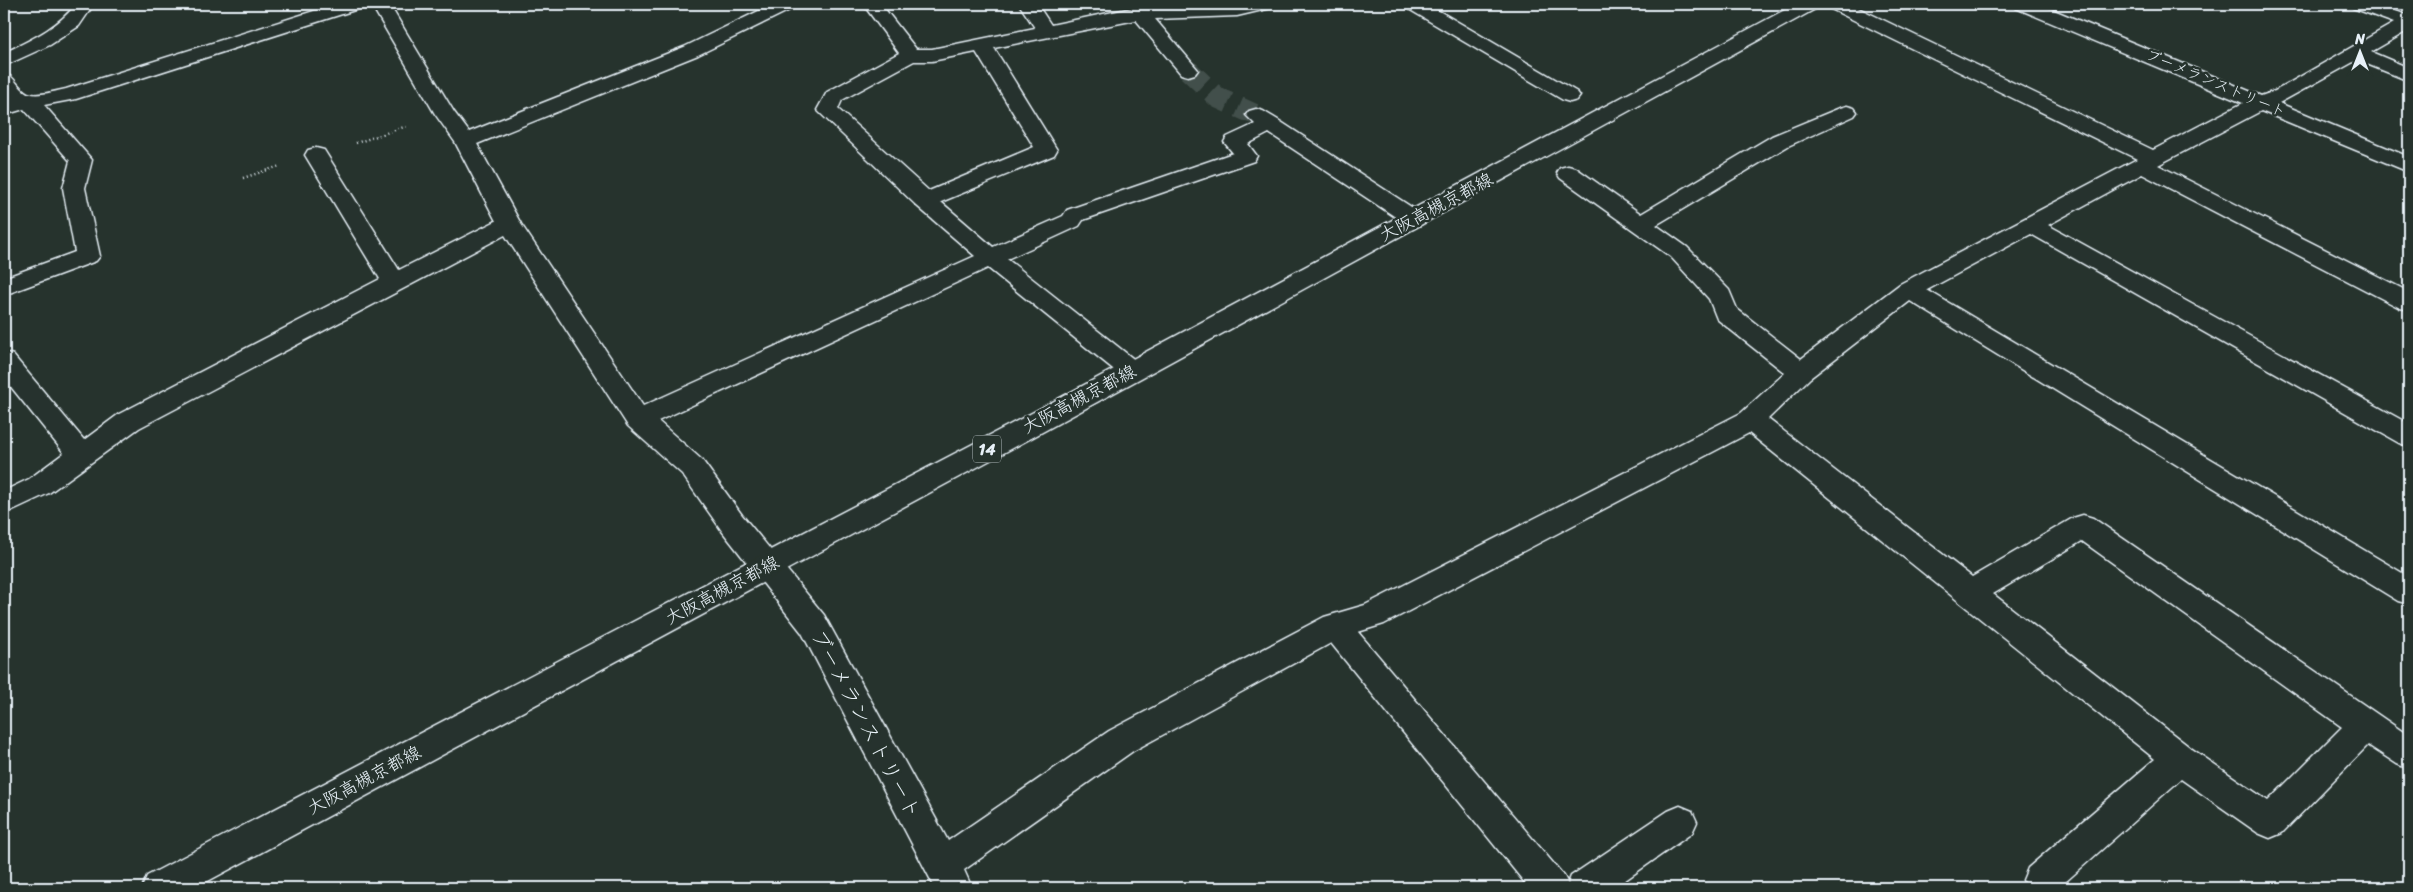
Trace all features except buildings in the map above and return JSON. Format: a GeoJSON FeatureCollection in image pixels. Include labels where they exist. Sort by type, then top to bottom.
{"type":"FeatureCollection","features":[{"type":"Feature","properties":{"kind":"street"},"geometry":{"type":"LineString","coordinates":[[4,60],[43,41],[72,22],[85,4]]}},
{"type":"Feature","properties":{"kind":"street"},"geometry":{"type":"LineString","coordinates":[[4,109],[28,101],[69,95],[354,4]]}},
{"type":"Feature","properties":{"kind":"street","name":"ブーメランストリート"},"geometry":{"type":"LineString","coordinates":[[380,4],[446,114],[465,141],[508,224],[638,419],[692,467],[732,524],[812,624],[948,877]]}},
{"type":"Feature","properties":{"kind":"street"},"geometry":{"type":"LineString","coordinates":[[465,141],[691,50],[787,4]]}},
{"type":"Feature","properties":{"kind":"street"},"geometry":{"type":"LineString","coordinates":[[872,4],[910,55]]}},
{"type":"Feature","properties":{"kind":"street"},"geometry":{"type":"LineString","coordinates":[[1028,4],[1046,31]]}},
{"type":"Feature","properties":{"kind":"street"},"geometry":{"type":"LineString","coordinates":[[1132,371],[1091,341],[925,201],[827,110],[834,96],[910,55],[932,55],[1046,31],[1141,14],[1264,4]]}},
{"type":"Feature","properties":{"kind":"street"},"geometry":{"type":"LineString","coordinates":[[1414,4],[1570,96]]}},
{"type":"Feature","properties":{"kind":"street","name":"大阪高槻京都線"},"geometry":{"type":"LineString","coordinates":[[160,888],[1132,371],[1810,4]]}},
{"type":"Feature","properties":{"kind":"street"},"geometry":{"type":"LineString","coordinates":[[1836,4],[2147,162],[2409,302]]}},
{"type":"Feature","properties":{"kind":"street","name":"ブーメランストリート"},"geometry":{"type":"LineString","coordinates":[[2023,4],[2263,102],[2409,165]]}},
{"type":"Feature","properties":{"kind":"street"},"geometry":{"type":"LineString","coordinates":[[2053,16],[2074,4]]}},
{"type":"Feature","properties":{"kind":"street"},"geometry":{"type":"LineString","coordinates":[[2360,4],[2409,22]]}},
{"type":"Feature","properties":{"kind":"street"},"geometry":{"type":"LineString","coordinates":[[1141,14],[1188,70]]}},
{"type":"Feature","properties":{"kind":"street"},"geometry":{"type":"LineString","coordinates":[[948,877],[1121,741],[1335,626],[1373,614],[1751,420],[1801,372],[1908,290],[2147,162],[2263,102],[2282,95],[2409,22]]}},
{"type":"Feature","properties":{"kind":"street"},"geometry":{"type":"LineString","coordinates":[[925,201],[1046,150],[982,45]]}},
{"type":"Feature","properties":{"kind":"street"},"geometry":{"type":"LineString","coordinates":[[2356,53],[2409,75]]}},
{"type":"Feature","properties":{"kind":"street"},"geometry":{"type":"LineString","coordinates":[[4,79],[18,96],[28,101],[81,160],[74,188],[88,256],[4,287]]}},
{"type":"Feature","properties":{"kind":"street"},"geometry":{"type":"LineString","coordinates":[[1641,224],[1780,141],[1847,112]]}},
{"type":"Feature","properties":{"kind":"street"},"geometry":{"type":"LineString","coordinates":[[638,419],[1071,220],[1075,215],[1134,193],[1149,190],[1246,156],[1235,142],[1262,119],[1414,219]]}},
{"type":"Feature","properties":{"kind":"street"},"geometry":{"type":"LineString","coordinates":[[316,155],[394,282]]}},
{"type":"Feature","properties":{"kind":"street"},"geometry":{"type":"LineString","coordinates":[[1568,173],[1679,252],[1720,296],[1726,313],[1801,372]]}},
{"type":"Feature","properties":{"kind":"street"},"geometry":{"type":"LineString","coordinates":[[4,502],[39,486],[129,421],[508,224]]}},
{"type":"Feature","properties":{"kind":"street"},"geometry":{"type":"LineString","coordinates":[[2030,224],[2409,436]]}},
{"type":"Feature","properties":{"kind":"street"},"geometry":{"type":"LineString","coordinates":[[1908,290],[2409,592]]}},
{"type":"Feature","properties":{"kind":"street"},"geometry":{"type":"LineString","coordinates":[[4,361],[82,454]]}},
{"type":"Feature","properties":{"kind":"street"},"geometry":{"type":"LineString","coordinates":[[1751,420],[2180,759],[2270,822],[2365,725]]}},
{"type":"Feature","properties":{"kind":"street"},"geometry":{"type":"LineString","coordinates":[[1970,593],[2083,526],[2409,754]]}},
{"type":"Feature","properties":{"kind":"street"},"geometry":{"type":"LineString","coordinates":[[1335,626],[1551,888]]}},
{"type":"Feature","properties":{"kind":"street"},"geometry":{"type":"LineString","coordinates":[[2047,888],[2041,880],[2180,759]]}},
{"type":"Feature","properties":{"kind":"street"},"geometry":{"type":"LineString","coordinates":[[1584,888],[1680,822]]}},
{"type":"Feature","properties":{"kind":"tunnel"},"geometry":{"type":"LineString","coordinates":[[1188,70],[1218,98],[1254,114]]}}]}
